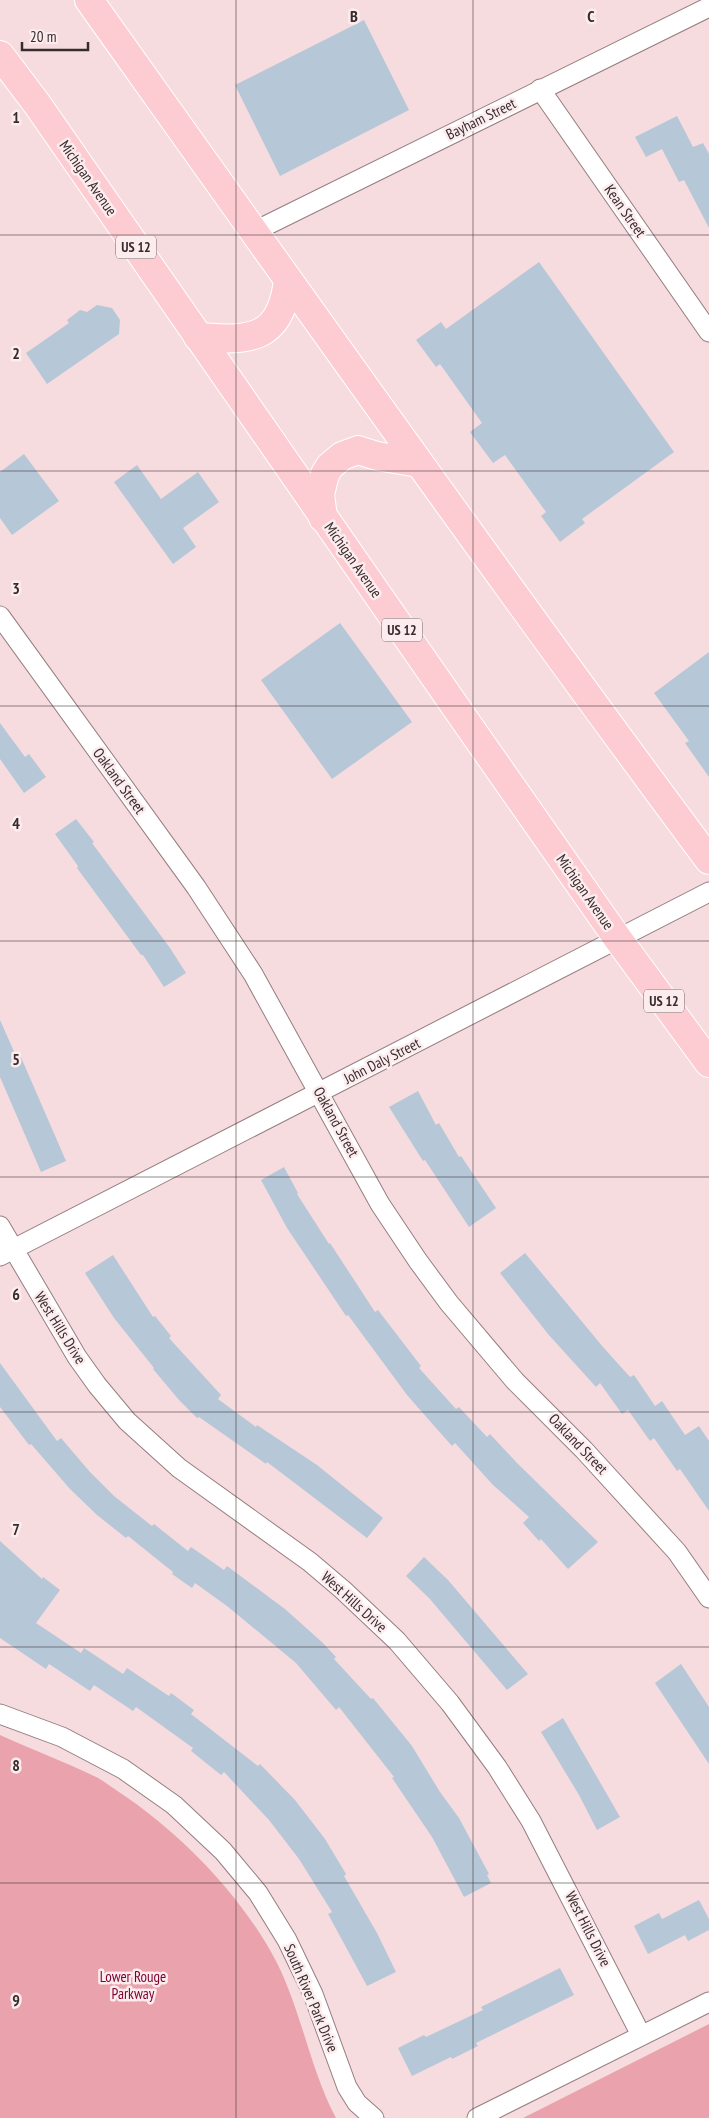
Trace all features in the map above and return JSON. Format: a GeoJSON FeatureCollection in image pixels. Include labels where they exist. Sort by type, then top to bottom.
{"type":"FeatureCollection","features":[{"type":"Feature","properties":{"kind":"main road"},"geometry":{"type":"LineString","coordinates":[[89,0],[288,281],[579,684],[709,860]]}},
{"type":"Feature","properties":{"kind":"main road","name":"Michigan Avenue"},"geometry":{"type":"LineString","coordinates":[[0,55],[8,81],[198,337],[618,939],[709,1063]]}},
{"type":"Feature","properties":{"kind":"main road"},"geometry":{"type":"LineString","coordinates":[[198,337],[234,340],[251,337],[265,329],[278,317],[286,301],[288,281]]}},
{"type":"Feature","properties":{"kind":"main road"},"geometry":{"type":"LineString","coordinates":[[323,518],[320,494],[325,474],[330,466],[342,456],[358,450],[377,456],[420,463]]}},
{"type":"Feature","properties":{"kind":"street","name":"Bayham Street"},"geometry":{"type":"LineString","coordinates":[[253,232],[709,7]]}},
{"type":"Feature","properties":{"kind":"street","name":"Kean Street"},"geometry":{"type":"LineString","coordinates":[[540,89],[709,332]]}},
{"type":"Feature","properties":{"kind":"street","name":"Oakland Street"},"geometry":{"type":"LineString","coordinates":[[0,616],[196,887],[253,974],[380,1204],[449,1303],[515,1381],[584,1450],[677,1552],[709,1598]]}},
{"type":"Feature","properties":{"kind":"street","name":"John Daly Street"},"geometry":{"type":"LineString","coordinates":[[7,1253],[709,892]]}},
{"type":"Feature","properties":{"kind":"street","name":"West Hills Drive"},"geometry":{"type":"LineString","coordinates":[[0,1226],[7,1253],[76,1357],[127,1420],[179,1468],[310,1562],[343,1590],[397,1641],[450,1703],[497,1767],[531,1821],[641,2035]]}},
{"type":"Feature","properties":{"kind":"street","name":"South River Park Drive"},"geometry":{"type":"LineString","coordinates":[[0,1714],[62,1737],[123,1769],[174,1805],[223,1851],[258,1894],[288,1940],[313,1994],[347,2086],[357,2103],[374,2118]]}},
{"type":"Feature","properties":{"kind":"street"},"geometry":{"type":"LineString","coordinates":[[477,2118],[709,2002]]}},
{"type":"Feature","properties":{"kind":"green space","name":"Lower Rouge Parkway"},"geometry":{"type":"Polygon","coordinates":[[[0,1735],[107,1784],[142,1808],[165,1827],[208,1868],[247,1914],[277,1963],[293,2001],[319,2080],[336,2118],[0,2118],[0,1735]]]}},
{"type":"Feature","properties":{"kind":"green space"},"geometry":{"type":"Polygon","coordinates":[[[709,2024],[709,2118],[523,2118],[709,2024]]]}},
{"type":"Feature","properties":{"kind":"building"},"geometry":{"type":"Polygon","coordinates":[[[364,20],[409,110],[280,176],[235,85],[364,20]]]}},
{"type":"Feature","properties":{"kind":"building"},"geometry":{"type":"Polygon","coordinates":[[[677,116],[693,147],[703,143],[709,154],[709,228],[684,180],[679,182],[662,149],[646,157],[635,137],[677,116]]]}},
{"type":"Feature","properties":{"kind":"building"},"geometry":{"type":"Polygon","coordinates":[[[539,262],[674,452],[582,519],[585,523],[560,542],[541,516],[546,512],[505,455],[493,463],[470,432],[482,423],[440,364],[436,367],[416,340],[441,322],[446,329],[539,262]]]}},
{"type":"Feature","properties":{"kind":"building"},"geometry":{"type":"Polygon","coordinates":[[[97,305],[112,308],[120,320],[119,334],[47,384],[26,353],[69,323],[67,320],[80,310],[87,312],[97,305]]]}},
{"type":"Feature","properties":{"kind":"building"},"geometry":{"type":"Polygon","coordinates":[[[24,454],[59,501],[12,535],[0,518],[0,472],[24,454]]]}},
{"type":"Feature","properties":{"kind":"building"},"geometry":{"type":"Polygon","coordinates":[[[137,465],[161,499],[198,472],[219,502],[183,528],[196,547],[173,564],[114,482],[137,465]]]}},
{"type":"Feature","properties":{"kind":"building"},"geometry":{"type":"Polygon","coordinates":[[[340,623],[412,722],[332,779],[261,680],[340,623]]]}},
{"type":"Feature","properties":{"kind":"building"},"geometry":{"type":"Polygon","coordinates":[[[709,652],[709,777],[685,743],[689,741],[654,693],[709,652]]]}},
{"type":"Feature","properties":{"kind":"building"},"geometry":{"type":"Polygon","coordinates":[[[0,723],[25,757],[29,754],[46,777],[24,793],[0,759],[0,723]]]}},
{"type":"Feature","properties":{"kind":"building"},"geometry":{"type":"Polygon","coordinates":[[[76,819],[170,948],[186,973],[164,987],[143,955],[141,955],[77,868],[78,866],[55,834],[76,819]]]}},
{"type":"Feature","properties":{"kind":"building"},"geometry":{"type":"Polygon","coordinates":[[[0,1020],[16,1056],[20,1055],[66,1161],[41,1172],[0,1077],[0,1020]]]}},
{"type":"Feature","properties":{"kind":"building"},"geometry":{"type":"Polygon","coordinates":[[[418,1091],[436,1125],[439,1123],[459,1157],[461,1156],[496,1208],[469,1227],[425,1160],[423,1161],[389,1107],[418,1091]]]}},
{"type":"Feature","properties":{"kind":"building"},"geometry":{"type":"Polygon","coordinates":[[[284,1167],[297,1194],[329,1244],[375,1312],[378,1310],[421,1366],[419,1368],[456,1409],[459,1407],[487,1437],[490,1434],[598,1542],[568,1569],[541,1539],[539,1541],[523,1523],[529,1517],[493,1485],[455,1443],[452,1446],[407,1395],[348,1315],[346,1316],[287,1228],[261,1180],[284,1167]]]}},
{"type":"Feature","properties":{"kind":"building"},"geometry":{"type":"Polygon","coordinates":[[[525,1253],[603,1347],[630,1377],[634,1375],[655,1406],[662,1401],[685,1435],[699,1426],[709,1441],[709,1511],[680,1469],[677,1471],[654,1438],[650,1441],[628,1410],[622,1414],[600,1383],[596,1387],[548,1334],[500,1273],[525,1253]]]}},
{"type":"Feature","properties":{"kind":"building"},"geometry":{"type":"Polygon","coordinates":[[[113,1255],[153,1317],[155,1316],[171,1336],[169,1338],[221,1395],[218,1399],[256,1427],[257,1425],[317,1465],[383,1518],[367,1538],[267,1462],[266,1464],[199,1417],[197,1418],[179,1400],[114,1318],[85,1273],[113,1255]]]}},
{"type":"Feature","properties":{"kind":"building"},"geometry":{"type":"Polygon","coordinates":[[[0,1363],[57,1441],[61,1438],[90,1472],[114,1496],[188,1551],[191,1547],[224,1570],[227,1566],[285,1609],[323,1643],[336,1657],[334,1659],[371,1699],[373,1698],[412,1746],[440,1792],[459,1818],[489,1874],[487,1875],[491,1883],[464,1897],[432,1837],[392,1778],[394,1777],[339,1707],[336,1710],[296,1663],[227,1606],[195,1583],[192,1588],[172,1574],[173,1572],[128,1536],[126,1538],[97,1515],[70,1489],[31,1444],[29,1445],[0,1407],[0,1363]]]}},
{"type":"Feature","properties":{"kind":"building"},"geometry":{"type":"Polygon","coordinates":[[[0,1541],[42,1579],[43,1577],[60,1590],[36,1623],[81,1653],[84,1648],[123,1674],[127,1668],[169,1696],[171,1693],[194,1710],[191,1714],[258,1766],[260,1764],[295,1800],[325,1839],[346,1874],[344,1876],[377,1933],[396,1972],[367,1986],[328,1914],[332,1912],[299,1859],[269,1820],[224,1772],[221,1775],[191,1751],[193,1748],[136,1707],[133,1711],[94,1685],[90,1691],[49,1664],[46,1669],[0,1638],[0,1541]]]}},
{"type":"Feature","properties":{"kind":"building"},"geometry":{"type":"Polygon","coordinates":[[[424,1557],[448,1580],[528,1674],[507,1690],[429,1598],[406,1576],[424,1557]]]}},
{"type":"Feature","properties":{"kind":"building"},"geometry":{"type":"Polygon","coordinates":[[[681,1664],[709,1707],[709,1764],[655,1683],[681,1664]]]}},
{"type":"Feature","properties":{"kind":"building"},"geometry":{"type":"Polygon","coordinates":[[[563,1718],[620,1817],[597,1830],[579,1795],[541,1732],[563,1718]]]}},
{"type":"Feature","properties":{"kind":"building"},"geometry":{"type":"Polygon","coordinates":[[[699,1900],[709,1919],[709,1930],[688,1941],[685,1935],[648,1954],[634,1926],[659,1913],[662,1919],[699,1900]]]}},
{"type":"Feature","properties":{"kind":"building"},"geometry":{"type":"Polygon","coordinates":[[[560,1968],[574,1995],[476,2043],[478,2046],[452,2059],[451,2057],[412,2076],[398,2048],[483,2010],[481,2007],[560,1968]]]}}]}
